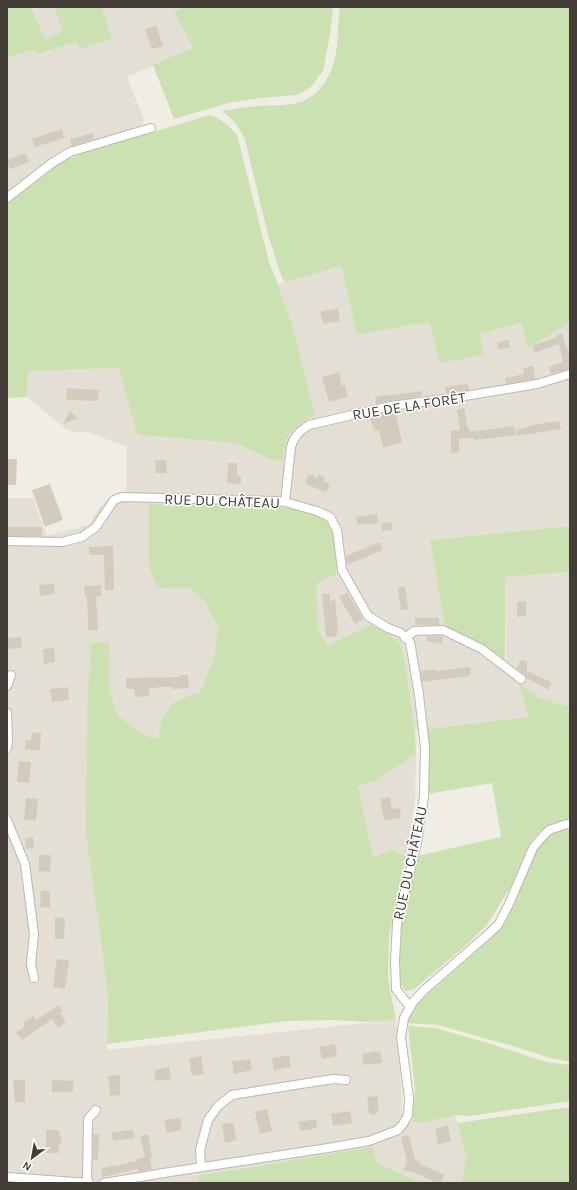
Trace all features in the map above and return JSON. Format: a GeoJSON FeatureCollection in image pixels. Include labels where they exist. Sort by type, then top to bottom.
{"type":"FeatureCollection","features":[{"type":"Feature","properties":{"kind":"street"},"geometry":{"type":"LineString","coordinates":[[7,198],[52,162],[70,152],[151,128]]}},
{"type":"Feature","properties":{"kind":"street","name":"RUE DE LA FORÊT"},"geometry":{"type":"LineString","coordinates":[[285,502],[293,439],[298,433],[309,425],[392,406],[537,384],[570,374]]}},
{"type":"Feature","properties":{"kind":"street","name":"RUE DU CHÂTEAU"},"geometry":{"type":"LineString","coordinates":[[7,541],[62,542],[82,537],[96,527],[114,500],[122,497],[276,501],[317,511],[330,518],[337,530],[342,570],[368,616],[388,628],[401,633],[410,642],[425,748],[424,797],[417,842],[397,923],[396,938],[396,989],[410,1007]]}},
{"type":"Feature","properties":{"kind":"street"},"geometry":{"type":"LineString","coordinates":[[405,638],[414,631],[443,630],[482,649],[521,680]]}},
{"type":"Feature","properties":{"kind":"street"},"geometry":{"type":"LineString","coordinates":[[7,686],[12,675]]}},
{"type":"Feature","properties":{"kind":"street"},"geometry":{"type":"LineString","coordinates":[[7,713],[7,748]]}},
{"type":"Feature","properties":{"kind":"street"},"geometry":{"type":"LineString","coordinates":[[7,820],[25,864],[34,934],[31,964],[34,978]]}},
{"type":"Feature","properties":{"kind":"street"},"geometry":{"type":"LineString","coordinates":[[104,1183],[369,1141],[398,1130],[408,1115],[409,1098],[401,1037],[404,1018],[412,1002],[498,925],[509,904],[533,848],[549,830],[570,824]]}},
{"type":"Feature","properties":{"kind":"street"},"geometry":{"type":"LineString","coordinates":[[200,1167],[200,1150],[208,1120],[218,1106],[232,1095],[333,1079],[346,1080]]}},
{"type":"Feature","properties":{"kind":"street"},"geometry":{"type":"LineString","coordinates":[[7,1177],[88,1183],[88,1119],[96,1110]]}},
{"type":"Feature","properties":{"kind":"shaded area"},"geometry":{"type":"Polygon","coordinates":[[[31,7],[54,7],[63,31],[46,40],[31,7]]]}},
{"type":"Feature","properties":{"kind":"shaded area"},"geometry":{"type":"Polygon","coordinates":[[[102,7],[184,7],[174,11],[194,48],[127,77],[144,120],[141,127],[61,151],[7,192],[7,58],[32,50],[38,54],[77,41],[81,48],[112,38],[102,7]]]}},
{"type":"Feature","properties":{"kind":"shaded area"},"geometry":{"type":"Polygon","coordinates":[[[341,266],[357,335],[429,322],[480,334],[522,323],[527,347],[570,323],[570,526],[430,540],[480,645],[506,661],[505,577],[570,572],[569,707],[539,698],[520,684],[528,717],[415,730],[403,651],[372,625],[327,645],[318,629],[317,583],[190,587],[205,602],[218,628],[214,657],[200,692],[191,696],[162,719],[158,737],[151,738],[133,727],[118,715],[110,692],[109,676],[99,642],[91,645],[87,704],[98,919],[108,999],[107,1050],[396,1020],[402,1112],[412,1122],[426,1122],[455,1115],[466,1158],[461,1183],[424,1183],[394,1171],[377,1162],[372,1147],[198,1176],[198,1183],[7,1183],[7,498],[33,498],[47,536],[89,525],[99,508],[108,499],[115,495],[126,493],[127,447],[88,432],[78,433],[66,429],[27,397],[28,371],[119,368],[137,435],[236,443],[274,461],[284,446],[290,433],[298,424],[315,415],[294,331],[277,284],[341,266]]]}},
{"type":"Feature","properties":{"kind":"shaded area"},"geometry":{"type":"Polygon","coordinates":[[[416,755],[415,801],[406,857],[393,849],[373,857],[358,786],[377,781],[378,778],[416,755]]]}},
{"type":"Feature","properties":{"kind":"green space"},"geometry":{"type":"Polygon","coordinates":[[[7,7],[31,7],[46,40],[63,31],[54,7],[102,7],[112,38],[80,49],[76,42],[38,54],[32,50],[7,58],[7,7]]]}},
{"type":"Feature","properties":{"kind":"green space"},"geometry":{"type":"Polygon","coordinates":[[[184,7],[333,7],[330,35],[323,71],[311,87],[297,95],[260,98],[228,103],[174,119],[153,65],[193,48],[174,11],[184,7]]]}},
{"type":"Feature","properties":{"kind":"green space"},"geometry":{"type":"Polygon","coordinates":[[[340,7],[570,7],[570,323],[527,348],[522,323],[480,334],[484,355],[440,363],[429,322],[357,335],[341,266],[285,282],[282,278],[268,235],[245,140],[236,124],[222,111],[254,106],[292,104],[314,95],[328,77],[334,62],[337,48],[340,7]]]}},
{"type":"Feature","properties":{"kind":"green space"},"geometry":{"type":"Polygon","coordinates":[[[209,115],[218,118],[231,128],[237,135],[269,262],[294,331],[315,415],[295,427],[291,432],[286,443],[283,460],[274,461],[236,443],[137,435],[119,368],[28,371],[27,397],[7,398],[7,204],[44,172],[63,161],[96,148],[209,115]]]}},
{"type":"Feature","properties":{"kind":"green space"},"geometry":{"type":"Polygon","coordinates":[[[149,504],[292,508],[319,515],[330,523],[335,542],[336,574],[317,583],[318,629],[327,645],[372,625],[390,635],[403,651],[415,730],[416,755],[378,778],[377,781],[358,786],[373,857],[393,849],[406,857],[389,936],[388,978],[396,1020],[373,1022],[332,1020],[287,1021],[107,1044],[108,999],[86,834],[87,704],[91,644],[99,642],[109,643],[110,692],[118,715],[133,727],[151,738],[158,737],[162,719],[173,703],[200,692],[214,657],[218,628],[205,602],[189,587],[158,588],[149,566],[149,504]]]}},
{"type":"Feature","properties":{"kind":"green space"},"geometry":{"type":"Polygon","coordinates":[[[570,526],[570,572],[505,577],[505,662],[480,645],[445,626],[430,540],[570,526]]]}},
{"type":"Feature","properties":{"kind":"green space"},"geometry":{"type":"Polygon","coordinates":[[[519,683],[539,698],[570,707],[570,822],[553,824],[540,831],[530,843],[512,885],[486,926],[463,948],[413,990],[406,991],[401,985],[398,973],[399,939],[417,856],[501,837],[492,783],[428,794],[426,729],[528,717],[519,683]]]}},
{"type":"Feature","properties":{"kind":"green space"},"geometry":{"type":"Polygon","coordinates":[[[570,829],[570,1062],[550,1058],[438,1025],[408,1023],[409,1018],[418,1003],[500,929],[524,881],[536,851],[546,837],[562,830],[570,829]]]}},
{"type":"Feature","properties":{"kind":"green space"},"geometry":{"type":"Polygon","coordinates":[[[408,1026],[435,1028],[546,1062],[570,1065],[570,1101],[470,1116],[455,1115],[426,1122],[412,1122],[415,1090],[408,1026]]]}},
{"type":"Feature","properties":{"kind":"green space"},"geometry":{"type":"Polygon","coordinates":[[[570,1107],[570,1183],[461,1183],[466,1158],[457,1123],[570,1107]]]}},
{"type":"Feature","properties":{"kind":"green space"},"geometry":{"type":"Polygon","coordinates":[[[372,1147],[377,1162],[394,1171],[424,1183],[198,1183],[198,1176],[372,1147]]]}},
{"type":"Feature","properties":{"kind":"building"},"geometry":{"type":"Polygon","coordinates":[[[156,25],[163,46],[152,49],[145,29],[156,25]]]}},
{"type":"Feature","properties":{"kind":"building"},"geometry":{"type":"Polygon","coordinates":[[[62,129],[64,138],[35,147],[32,139],[62,129]]]}},
{"type":"Feature","properties":{"kind":"building"},"geometry":{"type":"Polygon","coordinates":[[[93,133],[93,139],[72,146],[70,139],[93,133]]]}},
{"type":"Feature","properties":{"kind":"building"},"geometry":{"type":"Polygon","coordinates":[[[26,153],[29,162],[10,169],[7,160],[26,153]]]}},
{"type":"Feature","properties":{"kind":"building"},"geometry":{"type":"Polygon","coordinates":[[[338,308],[340,321],[323,324],[320,312],[338,308]]]}},
{"type":"Feature","properties":{"kind":"building"},"geometry":{"type":"Polygon","coordinates":[[[562,333],[570,357],[570,369],[551,374],[549,367],[563,362],[559,344],[534,353],[532,346],[557,337],[556,335],[562,333]]]}},
{"type":"Feature","properties":{"kind":"building"},"geometry":{"type":"Polygon","coordinates":[[[509,340],[510,348],[498,349],[497,342],[509,340]]]}},
{"type":"Feature","properties":{"kind":"building"},"geometry":{"type":"Polygon","coordinates":[[[533,366],[535,379],[506,384],[505,378],[524,374],[523,368],[533,366]]]}},
{"type":"Feature","properties":{"kind":"building"},"geometry":{"type":"Polygon","coordinates":[[[339,372],[342,386],[345,385],[348,397],[329,402],[322,377],[339,372]]]}},
{"type":"Feature","properties":{"kind":"building"},"geometry":{"type":"Polygon","coordinates":[[[468,384],[469,390],[446,393],[445,387],[468,384]]]}},
{"type":"Feature","properties":{"kind":"building"},"geometry":{"type":"Polygon","coordinates":[[[67,388],[99,390],[98,401],[66,400],[67,388]]]}},
{"type":"Feature","properties":{"kind":"building"},"geometry":{"type":"Polygon","coordinates":[[[422,391],[422,396],[376,404],[375,397],[422,391]]]}},
{"type":"Feature","properties":{"kind":"building"},"geometry":{"type":"Polygon","coordinates":[[[464,408],[468,429],[470,429],[470,432],[514,426],[516,435],[474,440],[474,438],[459,438],[459,453],[451,453],[451,430],[460,430],[457,410],[464,408]]]}},
{"type":"Feature","properties":{"kind":"building"},"geometry":{"type":"Polygon","coordinates":[[[70,411],[78,418],[63,424],[70,411]]]}},
{"type":"Feature","properties":{"kind":"building"},"geometry":{"type":"Polygon","coordinates":[[[395,411],[402,442],[383,448],[379,430],[374,431],[370,417],[395,411]]]}},
{"type":"Feature","properties":{"kind":"building"},"geometry":{"type":"Polygon","coordinates":[[[559,421],[561,429],[517,436],[516,430],[533,425],[559,421]]]}},
{"type":"Feature","properties":{"kind":"building"},"geometry":{"type":"Polygon","coordinates":[[[7,459],[17,459],[16,485],[7,485],[7,459]]]}},
{"type":"Feature","properties":{"kind":"building"},"geometry":{"type":"Polygon","coordinates":[[[155,460],[166,460],[167,473],[156,473],[155,460]]]}},
{"type":"Feature","properties":{"kind":"building"},"geometry":{"type":"Polygon","coordinates":[[[228,463],[237,463],[237,476],[241,476],[241,484],[227,483],[228,463]]]}},
{"type":"Feature","properties":{"kind":"building"},"geometry":{"type":"Polygon","coordinates":[[[309,474],[317,478],[319,474],[325,477],[324,481],[330,484],[326,493],[305,483],[309,474]]]}},
{"type":"Feature","properties":{"kind":"building"},"geometry":{"type":"Polygon","coordinates":[[[50,484],[63,520],[45,527],[32,490],[50,484]]]}},
{"type":"Feature","properties":{"kind":"building"},"geometry":{"type":"Polygon","coordinates":[[[377,514],[378,523],[358,525],[356,517],[377,514]]]}},
{"type":"Feature","properties":{"kind":"building"},"geometry":{"type":"Polygon","coordinates":[[[391,522],[393,530],[382,531],[381,523],[391,522]]]}},
{"type":"Feature","properties":{"kind":"building"},"geometry":{"type":"Polygon","coordinates":[[[7,527],[42,527],[42,536],[7,536],[7,527]]]}},
{"type":"Feature","properties":{"kind":"building"},"geometry":{"type":"Polygon","coordinates":[[[380,542],[383,550],[347,565],[346,556],[380,542]]]}},
{"type":"Feature","properties":{"kind":"building"},"geometry":{"type":"Polygon","coordinates":[[[113,546],[114,590],[105,590],[104,555],[89,555],[89,547],[113,546]]]}},
{"type":"Feature","properties":{"kind":"building"},"geometry":{"type":"Polygon","coordinates":[[[54,584],[55,594],[40,596],[39,585],[54,584]]]}},
{"type":"Feature","properties":{"kind":"building"},"geometry":{"type":"Polygon","coordinates":[[[101,585],[101,596],[96,597],[98,630],[88,630],[87,597],[85,597],[84,586],[101,585]]]}},
{"type":"Feature","properties":{"kind":"building"},"geometry":{"type":"Polygon","coordinates":[[[398,587],[405,587],[408,609],[401,610],[398,587]]]}},
{"type":"Feature","properties":{"kind":"building"},"geometry":{"type":"Polygon","coordinates":[[[347,592],[363,619],[355,624],[339,597],[347,592]]]}},
{"type":"Feature","properties":{"kind":"building"},"geometry":{"type":"Polygon","coordinates":[[[322,594],[330,594],[330,602],[335,599],[338,630],[337,636],[326,637],[322,594]]]}},
{"type":"Feature","properties":{"kind":"building"},"geometry":{"type":"Polygon","coordinates":[[[526,601],[526,616],[517,617],[517,602],[526,601]]]}},
{"type":"Feature","properties":{"kind":"building"},"geometry":{"type":"Polygon","coordinates":[[[415,618],[439,618],[439,625],[415,625],[415,618]]]}},
{"type":"Feature","properties":{"kind":"building"},"geometry":{"type":"Polygon","coordinates":[[[427,636],[443,636],[442,644],[426,641],[427,636]]]}},
{"type":"Feature","properties":{"kind":"building"},"geometry":{"type":"Polygon","coordinates":[[[21,637],[22,648],[7,649],[7,638],[21,637]]]}},
{"type":"Feature","properties":{"kind":"building"},"geometry":{"type":"Polygon","coordinates":[[[54,648],[55,662],[44,664],[43,649],[54,648]]]}},
{"type":"Feature","properties":{"kind":"building"},"geometry":{"type":"Polygon","coordinates":[[[520,660],[527,661],[527,671],[551,682],[549,690],[526,678],[525,675],[517,669],[520,660]]]}},
{"type":"Feature","properties":{"kind":"building"},"geometry":{"type":"Polygon","coordinates":[[[470,667],[471,674],[468,676],[422,682],[420,671],[435,669],[436,671],[470,667]]]}},
{"type":"Feature","properties":{"kind":"building"},"geometry":{"type":"Polygon","coordinates":[[[180,675],[188,675],[189,688],[172,689],[172,687],[157,687],[149,689],[149,696],[135,697],[134,689],[126,689],[126,678],[180,677],[180,675]]]}},
{"type":"Feature","properties":{"kind":"building"},"geometry":{"type":"Polygon","coordinates":[[[68,687],[69,700],[52,702],[50,689],[68,687]]]}},
{"type":"Feature","properties":{"kind":"building"},"geometry":{"type":"Polygon","coordinates":[[[32,732],[41,733],[40,751],[25,749],[26,740],[31,740],[32,732]]]}},
{"type":"Feature","properties":{"kind":"building"},"geometry":{"type":"Polygon","coordinates":[[[19,761],[31,762],[29,783],[17,782],[19,761]]]}},
{"type":"Feature","properties":{"kind":"building"},"geometry":{"type":"Polygon","coordinates":[[[390,797],[392,809],[400,808],[401,818],[384,821],[380,799],[390,797]]]}},
{"type":"Feature","properties":{"kind":"building"},"geometry":{"type":"Polygon","coordinates":[[[26,798],[38,799],[36,821],[24,820],[26,798]]]}},
{"type":"Feature","properties":{"kind":"building"},"geometry":{"type":"Polygon","coordinates":[[[33,837],[34,848],[26,849],[25,838],[33,837]]]}},
{"type":"Feature","properties":{"kind":"building"},"geometry":{"type":"Polygon","coordinates":[[[39,855],[51,855],[50,872],[39,871],[39,855]]]}},
{"type":"Feature","properties":{"kind":"building"},"geometry":{"type":"Polygon","coordinates":[[[41,891],[50,891],[50,908],[40,907],[41,891]]]}},
{"type":"Feature","properties":{"kind":"building"},"geometry":{"type":"Polygon","coordinates":[[[55,917],[65,918],[64,939],[55,939],[55,917]]]}},
{"type":"Feature","properties":{"kind":"building"},"geometry":{"type":"Polygon","coordinates":[[[57,959],[69,960],[65,989],[53,987],[57,959]]]}},
{"type":"Feature","properties":{"kind":"building"},"geometry":{"type":"Polygon","coordinates":[[[59,1005],[63,1011],[60,1013],[66,1022],[58,1028],[52,1019],[22,1040],[16,1032],[25,1026],[23,1023],[33,1016],[36,1020],[59,1005]]]}},
{"type":"Feature","properties":{"kind":"building"},"geometry":{"type":"Polygon","coordinates":[[[335,1044],[337,1056],[322,1059],[319,1047],[335,1044]]]}},
{"type":"Feature","properties":{"kind":"building"},"geometry":{"type":"Polygon","coordinates":[[[380,1051],[382,1063],[364,1065],[362,1054],[380,1051]]]}},
{"type":"Feature","properties":{"kind":"building"},"geometry":{"type":"Polygon","coordinates":[[[289,1055],[291,1067],[274,1070],[272,1058],[289,1055]]]}},
{"type":"Feature","properties":{"kind":"building"},"geometry":{"type":"Polygon","coordinates":[[[201,1056],[204,1074],[192,1076],[189,1058],[201,1056]]]}},
{"type":"Feature","properties":{"kind":"building"},"geometry":{"type":"Polygon","coordinates":[[[250,1059],[252,1070],[234,1074],[232,1061],[250,1059]]]}},
{"type":"Feature","properties":{"kind":"building"},"geometry":{"type":"Polygon","coordinates":[[[169,1067],[171,1079],[156,1081],[154,1070],[169,1067]]]}},
{"type":"Feature","properties":{"kind":"building"},"geometry":{"type":"Polygon","coordinates":[[[120,1075],[120,1095],[110,1096],[108,1076],[120,1075]]]}},
{"type":"Feature","properties":{"kind":"building"},"geometry":{"type":"Polygon","coordinates":[[[13,1080],[25,1080],[25,1102],[15,1102],[13,1080]]]}},
{"type":"Feature","properties":{"kind":"building"},"geometry":{"type":"Polygon","coordinates":[[[52,1080],[73,1081],[73,1092],[52,1092],[52,1080]]]}},
{"type":"Feature","properties":{"kind":"building"},"geometry":{"type":"Polygon","coordinates":[[[377,1096],[379,1110],[375,1115],[369,1114],[367,1097],[377,1096]]]}},
{"type":"Feature","properties":{"kind":"building"},"geometry":{"type":"Polygon","coordinates":[[[267,1109],[272,1131],[260,1134],[255,1112],[267,1109]]]}},
{"type":"Feature","properties":{"kind":"building"},"geometry":{"type":"Polygon","coordinates":[[[350,1111],[352,1123],[333,1126],[331,1114],[350,1111]]]}},
{"type":"Feature","properties":{"kind":"building"},"geometry":{"type":"Polygon","coordinates":[[[180,1118],[182,1130],[167,1133],[164,1120],[180,1118]]]}},
{"type":"Feature","properties":{"kind":"building"},"geometry":{"type":"Polygon","coordinates":[[[316,1119],[317,1128],[300,1131],[299,1122],[316,1119]]]}},
{"type":"Feature","properties":{"kind":"building"},"geometry":{"type":"Polygon","coordinates":[[[233,1123],[237,1140],[225,1143],[222,1124],[233,1123]]]}},
{"type":"Feature","properties":{"kind":"building"},"geometry":{"type":"Polygon","coordinates":[[[448,1125],[451,1141],[438,1145],[435,1129],[448,1125]]]}},
{"type":"Feature","properties":{"kind":"building"},"geometry":{"type":"Polygon","coordinates":[[[46,1130],[59,1130],[61,1145],[59,1145],[59,1153],[46,1153],[46,1130]]]}},
{"type":"Feature","properties":{"kind":"building"},"geometry":{"type":"Polygon","coordinates":[[[133,1130],[134,1138],[113,1141],[112,1132],[133,1130]]]}},
{"type":"Feature","properties":{"kind":"building"},"geometry":{"type":"Polygon","coordinates":[[[93,1134],[99,1134],[98,1160],[93,1160],[93,1134]]]}},
{"type":"Feature","properties":{"kind":"building"},"geometry":{"type":"Polygon","coordinates":[[[148,1134],[152,1157],[150,1157],[152,1169],[139,1172],[138,1169],[102,1177],[101,1172],[103,1168],[137,1161],[136,1159],[145,1157],[140,1136],[148,1134]]]}},
{"type":"Feature","properties":{"kind":"building"},"geometry":{"type":"Polygon","coordinates":[[[409,1135],[415,1160],[420,1161],[420,1164],[444,1175],[441,1183],[437,1183],[418,1174],[403,1170],[407,1162],[401,1137],[409,1135]]]}}]}
